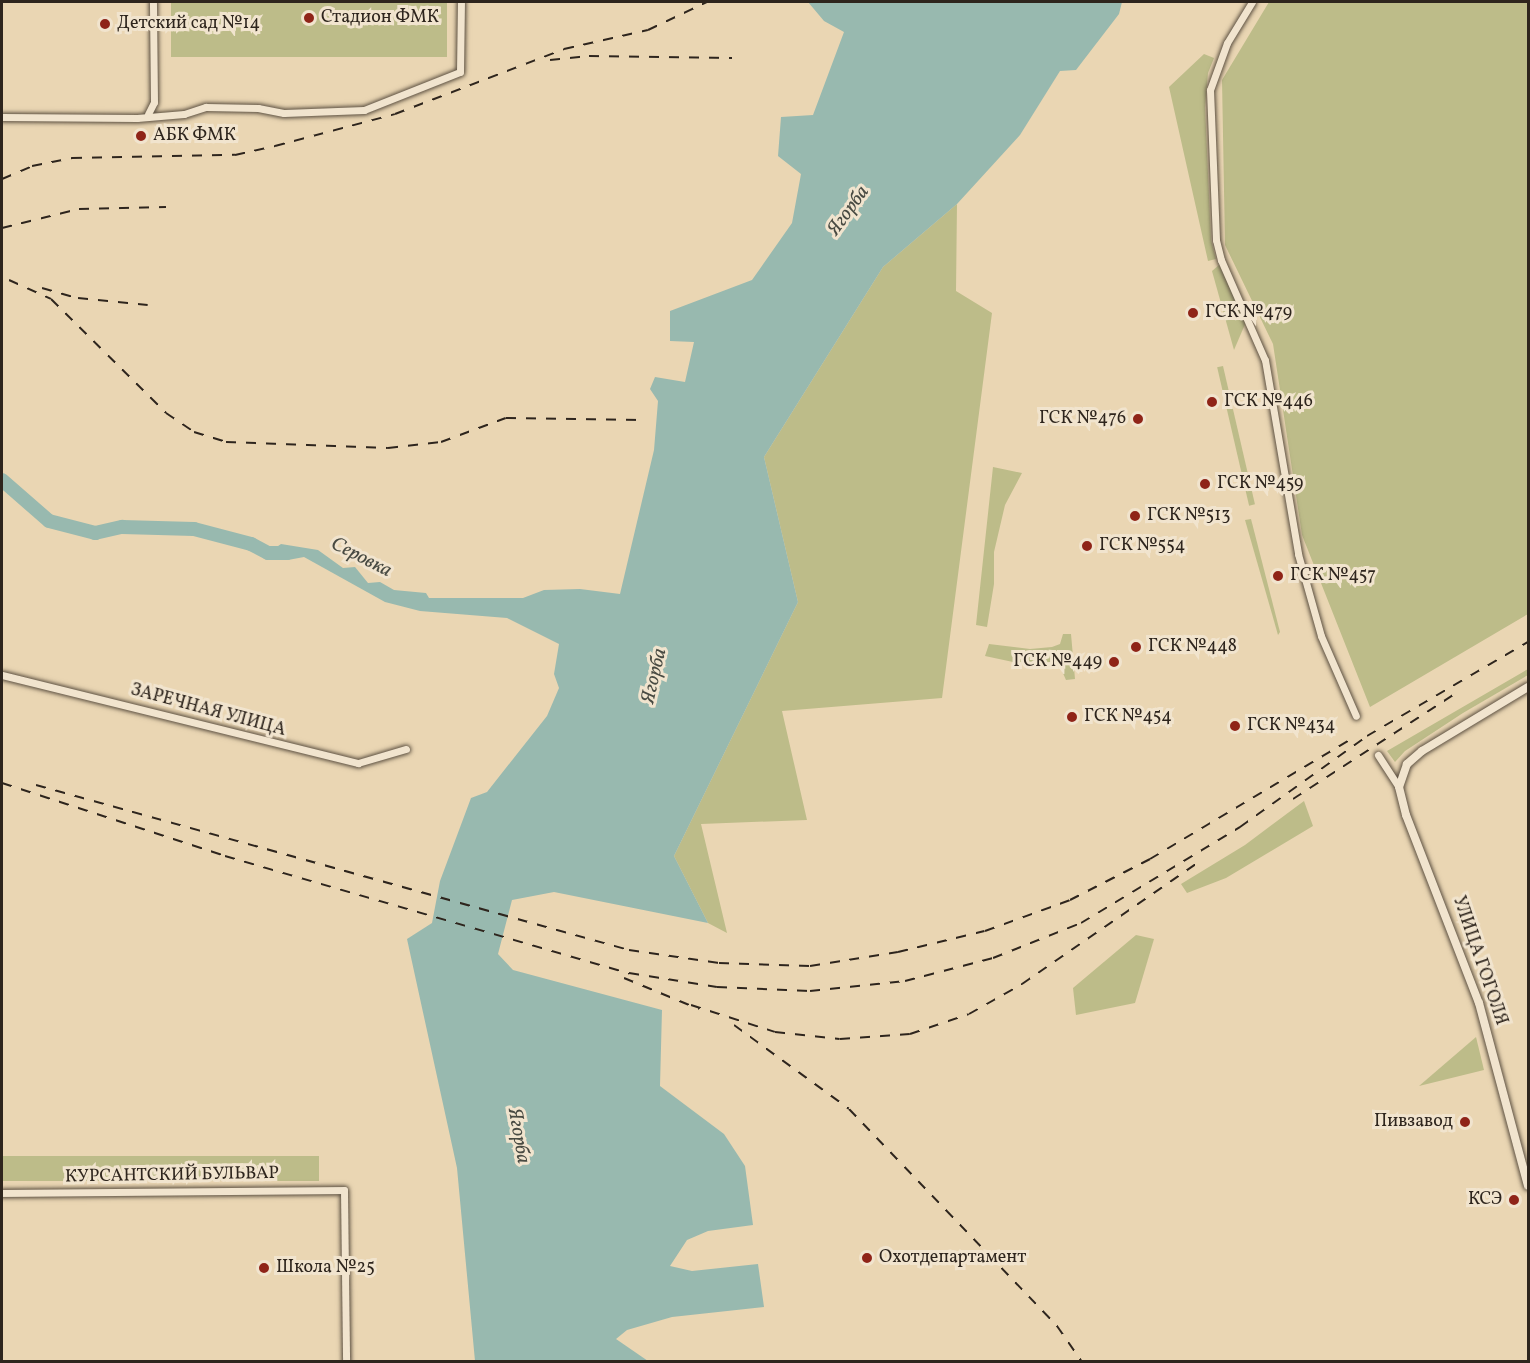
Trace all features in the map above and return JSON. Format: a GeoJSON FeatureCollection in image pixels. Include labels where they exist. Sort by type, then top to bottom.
{"type":"FeatureCollection","features":[{"type":"Feature","properties":{"kind":"street"},"geometry":{"type":"LineString","coordinates":[[148,114],[154,102],[153,2]]}},
{"type":"Feature","properties":{"kind":"street"},"geometry":{"type":"LineString","coordinates":[[2,117],[137,118],[148,114],[184,114],[206,108],[258,108],[284,113],[364,110],[460,72],[460,2]]}},
{"type":"Feature","properties":{"kind":"street"},"geometry":{"type":"LineString","coordinates":[[1252,2],[1227,43],[1210,90],[1216,240],[1221,260],[1265,360],[1298,554],[1321,636],[1356,716]]}},
{"type":"Feature","properties":{"kind":"street","name":"ЗАРЕЧНАЯ УЛИЦА"},"geometry":{"type":"LineString","coordinates":[[2,675],[358,764],[406,749]]}},
{"type":"Feature","properties":{"kind":"street"},"geometry":{"type":"LineString","coordinates":[[1399,787],[1407,764],[1422,751],[1528,687]]}},
{"type":"Feature","properties":{"kind":"street","name":"УЛИЦА ГОГОЛЯ"},"geometry":{"type":"LineString","coordinates":[[1378,755],[1399,787],[1406,815],[1479,1003],[1528,1186]]}},
{"type":"Feature","properties":{"kind":"street","name":"КУРСАНТСКИЙ БУЛЬВАР"},"geometry":{"type":"LineString","coordinates":[[2,1193],[344,1190],[346,1362]]}},
{"type":"Feature","properties":{"kind":"shaded area","name":"Стадион ФМК"},"geometry":{"type":"Polygon","coordinates":[[[171,2],[447,2],[447,57],[171,57],[171,2]]]}},
{"type":"Feature","properties":{"kind":"shaded area"},"geometry":{"type":"Polygon","coordinates":[[[1269,2],[1528,2],[1528,614],[1370,707],[1302,535],[1273,344],[1225,245],[1222,80],[1269,2]]]}},
{"type":"Feature","properties":{"kind":"shaded area"},"geometry":{"type":"Polygon","coordinates":[[[1204,54],[1214,58],[1208,73],[1205,107],[1211,240],[1216,259],[1208,261],[1169,87],[1204,54]]]}},
{"type":"Feature","properties":{"kind":"shaded area"},"geometry":{"type":"Polygon","coordinates":[[[957,204],[956,291],[992,313],[942,698],[782,711],[807,820],[701,824],[727,933],[708,923],[674,856],[798,602],[764,457],[883,267],[957,204]]]}},
{"type":"Feature","properties":{"kind":"shaded area"},"geometry":{"type":"Polygon","coordinates":[[[1219,265],[1246,322],[1234,350],[1212,271],[1219,265]]]}},
{"type":"Feature","properties":{"kind":"shaded area"},"geometry":{"type":"Polygon","coordinates":[[[1223,366],[1255,504],[1249,506],[1217,367],[1223,366]]]}},
{"type":"Feature","properties":{"kind":"shaded area"},"geometry":{"type":"Polygon","coordinates":[[[993,467],[1022,473],[1005,505],[994,552],[994,584],[987,627],[976,625],[993,467]]]}},
{"type":"Feature","properties":{"kind":"shaded area"},"geometry":{"type":"Polygon","coordinates":[[[1251,519],[1280,632],[1278,635],[1245,520],[1251,519]]]}},
{"type":"Feature","properties":{"kind":"shaded area"},"geometry":{"type":"Polygon","coordinates":[[[1063,634],[1071,634],[1075,679],[1066,680],[1058,662],[1013,662],[985,656],[989,644],[1030,649],[1052,647],[1060,644],[1063,634]]]}},
{"type":"Feature","properties":{"kind":"shaded area"},"geometry":{"type":"Polygon","coordinates":[[[1528,669],[1528,675],[1463,713],[1405,751],[1395,762],[1387,751],[1528,669]]]}},
{"type":"Feature","properties":{"kind":"shaded area"},"geometry":{"type":"Polygon","coordinates":[[[1304,801],[1313,826],[1226,878],[1187,893],[1181,884],[1245,845],[1304,801]]]}},
{"type":"Feature","properties":{"kind":"shaded area"},"geometry":{"type":"Polygon","coordinates":[[[1136,935],[1154,939],[1135,1003],[1076,1015],[1073,988],[1136,935]]]}},
{"type":"Feature","properties":{"kind":"shaded area"},"geometry":{"type":"Polygon","coordinates":[[[1476,1037],[1484,1070],[1419,1086],[1476,1037]]]}},
{"type":"Feature","properties":{"kind":"shaded area"},"geometry":{"type":"Polygon","coordinates":[[[2,1156],[319,1156],[319,1181],[2,1181],[2,1156]]]}},
{"type":"Feature","properties":{"kind":"water","name":"Ягорба"},"geometry":{"type":"Polygon","coordinates":[[[808,2],[1122,2],[1119,14],[1076,70],[1060,71],[1020,135],[957,204],[883,267],[764,457],[798,602],[674,856],[708,923],[554,892],[512,900],[498,954],[513,970],[662,1010],[660,1086],[724,1134],[745,1166],[753,1225],[708,1231],[687,1240],[670,1266],[692,1271],[758,1264],[764,1307],[672,1317],[627,1330],[616,1339],[648,1361],[475,1361],[457,1168],[407,939],[432,923],[440,881],[471,798],[487,792],[547,716],[559,688],[554,674],[559,644],[507,618],[420,611],[385,602],[304,557],[288,560],[268,553],[281,544],[318,550],[343,568],[355,567],[368,583],[380,582],[394,590],[426,593],[429,598],[523,598],[544,590],[580,589],[620,594],[654,450],[658,401],[650,389],[655,377],[685,382],[694,342],[670,341],[670,311],[752,280],[792,223],[801,174],[778,156],[781,117],[813,115],[844,32],[824,21],[808,2]]]}},
{"type":"Feature","properties":{"kind":"waterway","name":"Серовка"},"geometry":{"type":"LineString","coordinates":[[2,480],[49,521],[95,533],[122,527],[194,529],[251,544],[268,553],[287,553]]}},
{"type":"Feature","properties":{"kind":"railway"},"geometry":{"type":"LineString","coordinates":[[2,179],[32,166],[72,158],[235,155],[275,146],[395,114],[564,49],[648,30],[707,2]]}},
{"type":"Feature","properties":{"kind":"railway"},"geometry":{"type":"LineString","coordinates":[[550,60],[589,56],[732,58]]}},
{"type":"Feature","properties":{"kind":"railway"},"geometry":{"type":"LineString","coordinates":[[2,228],[79,209],[166,207]]}},
{"type":"Feature","properties":{"kind":"railway"},"geometry":{"type":"LineString","coordinates":[[9,280],[51,299],[166,413],[194,432],[226,442],[388,448],[441,442],[506,418],[642,420]]}},
{"type":"Feature","properties":{"kind":"railway"},"geometry":{"type":"LineString","coordinates":[[42,288],[78,298],[148,305]]}},
{"type":"Feature","properties":{"kind":"railway"},"geometry":{"type":"LineString","coordinates":[[2,783],[225,856],[629,973],[717,987],[810,991],[905,981],[993,958],[1081,923],[1240,827],[1367,736],[1528,642]]}},
{"type":"Feature","properties":{"kind":"railway"},"geometry":{"type":"LineString","coordinates":[[1293,799],[1459,691]]}},
{"type":"Feature","properties":{"kind":"railway"},"geometry":{"type":"LineString","coordinates":[[36,785],[629,950],[719,963],[810,966],[898,952],[985,931],[1070,900],[1150,859],[1350,740]]}},
{"type":"Feature","properties":{"kind":"railway"},"geometry":{"type":"LineString","coordinates":[[691,1005],[775,1032],[840,1039],[910,1034],[969,1014],[1022,984],[1196,864]]}},
{"type":"Feature","properties":{"kind":"railway"},"geometry":{"type":"LineString","coordinates":[[624,978],[699,1009]]}},
{"type":"Feature","properties":{"kind":"railway"},"geometry":{"type":"LineString","coordinates":[[734,1025],[849,1109],[1057,1326],[1082,1362]]}},
{"type":"Feature","properties":{"kind":"place","name":"Стадион ФМК"},"geometry":{"type":"Point","coordinates":[309,18]}},
{"type":"Feature","properties":{"kind":"place","name":"Детский сад №14"},"geometry":{"type":"Point","coordinates":[105,24]}},
{"type":"Feature","properties":{"kind":"place","name":"АБК ФМК"},"geometry":{"type":"Point","coordinates":[141,136]}},
{"type":"Feature","properties":{"kind":"place","name":"ГСК №479"},"geometry":{"type":"Point","coordinates":[1193,313]}},
{"type":"Feature","properties":{"kind":"place","name":"ГСК №446"},"geometry":{"type":"Point","coordinates":[1212,402]}},
{"type":"Feature","properties":{"kind":"place","name":"ГСК №476"},"geometry":{"type":"Point","coordinates":[1138,419]}},
{"type":"Feature","properties":{"kind":"place","name":"ГСК №459"},"geometry":{"type":"Point","coordinates":[1205,484]}},
{"type":"Feature","properties":{"kind":"place","name":"ГСК №513"},"geometry":{"type":"Point","coordinates":[1135,516]}},
{"type":"Feature","properties":{"kind":"place","name":"ГСК №554"},"geometry":{"type":"Point","coordinates":[1087,546]}},
{"type":"Feature","properties":{"kind":"place","name":"ГСК №457"},"geometry":{"type":"Point","coordinates":[1278,576]}},
{"type":"Feature","properties":{"kind":"place","name":"ГСК №448"},"geometry":{"type":"Point","coordinates":[1136,647]}},
{"type":"Feature","properties":{"kind":"place","name":"ГСК №449"},"geometry":{"type":"Point","coordinates":[1114,662]}},
{"type":"Feature","properties":{"kind":"place","name":"ГСК №454"},"geometry":{"type":"Point","coordinates":[1072,717]}},
{"type":"Feature","properties":{"kind":"place","name":"ГСК №434"},"geometry":{"type":"Point","coordinates":[1235,726]}},
{"type":"Feature","properties":{"kind":"place","name":"Пивзавод"},"geometry":{"type":"Point","coordinates":[1465,1122]}},
{"type":"Feature","properties":{"kind":"place","name":"КСЭ"},"geometry":{"type":"Point","coordinates":[1514,1200]}},
{"type":"Feature","properties":{"kind":"place","name":"Охотдепартамент"},"geometry":{"type":"Point","coordinates":[867,1258]}},
{"type":"Feature","properties":{"kind":"place","name":"Школа №25"},"geometry":{"type":"Point","coordinates":[264,1268]}}]}
